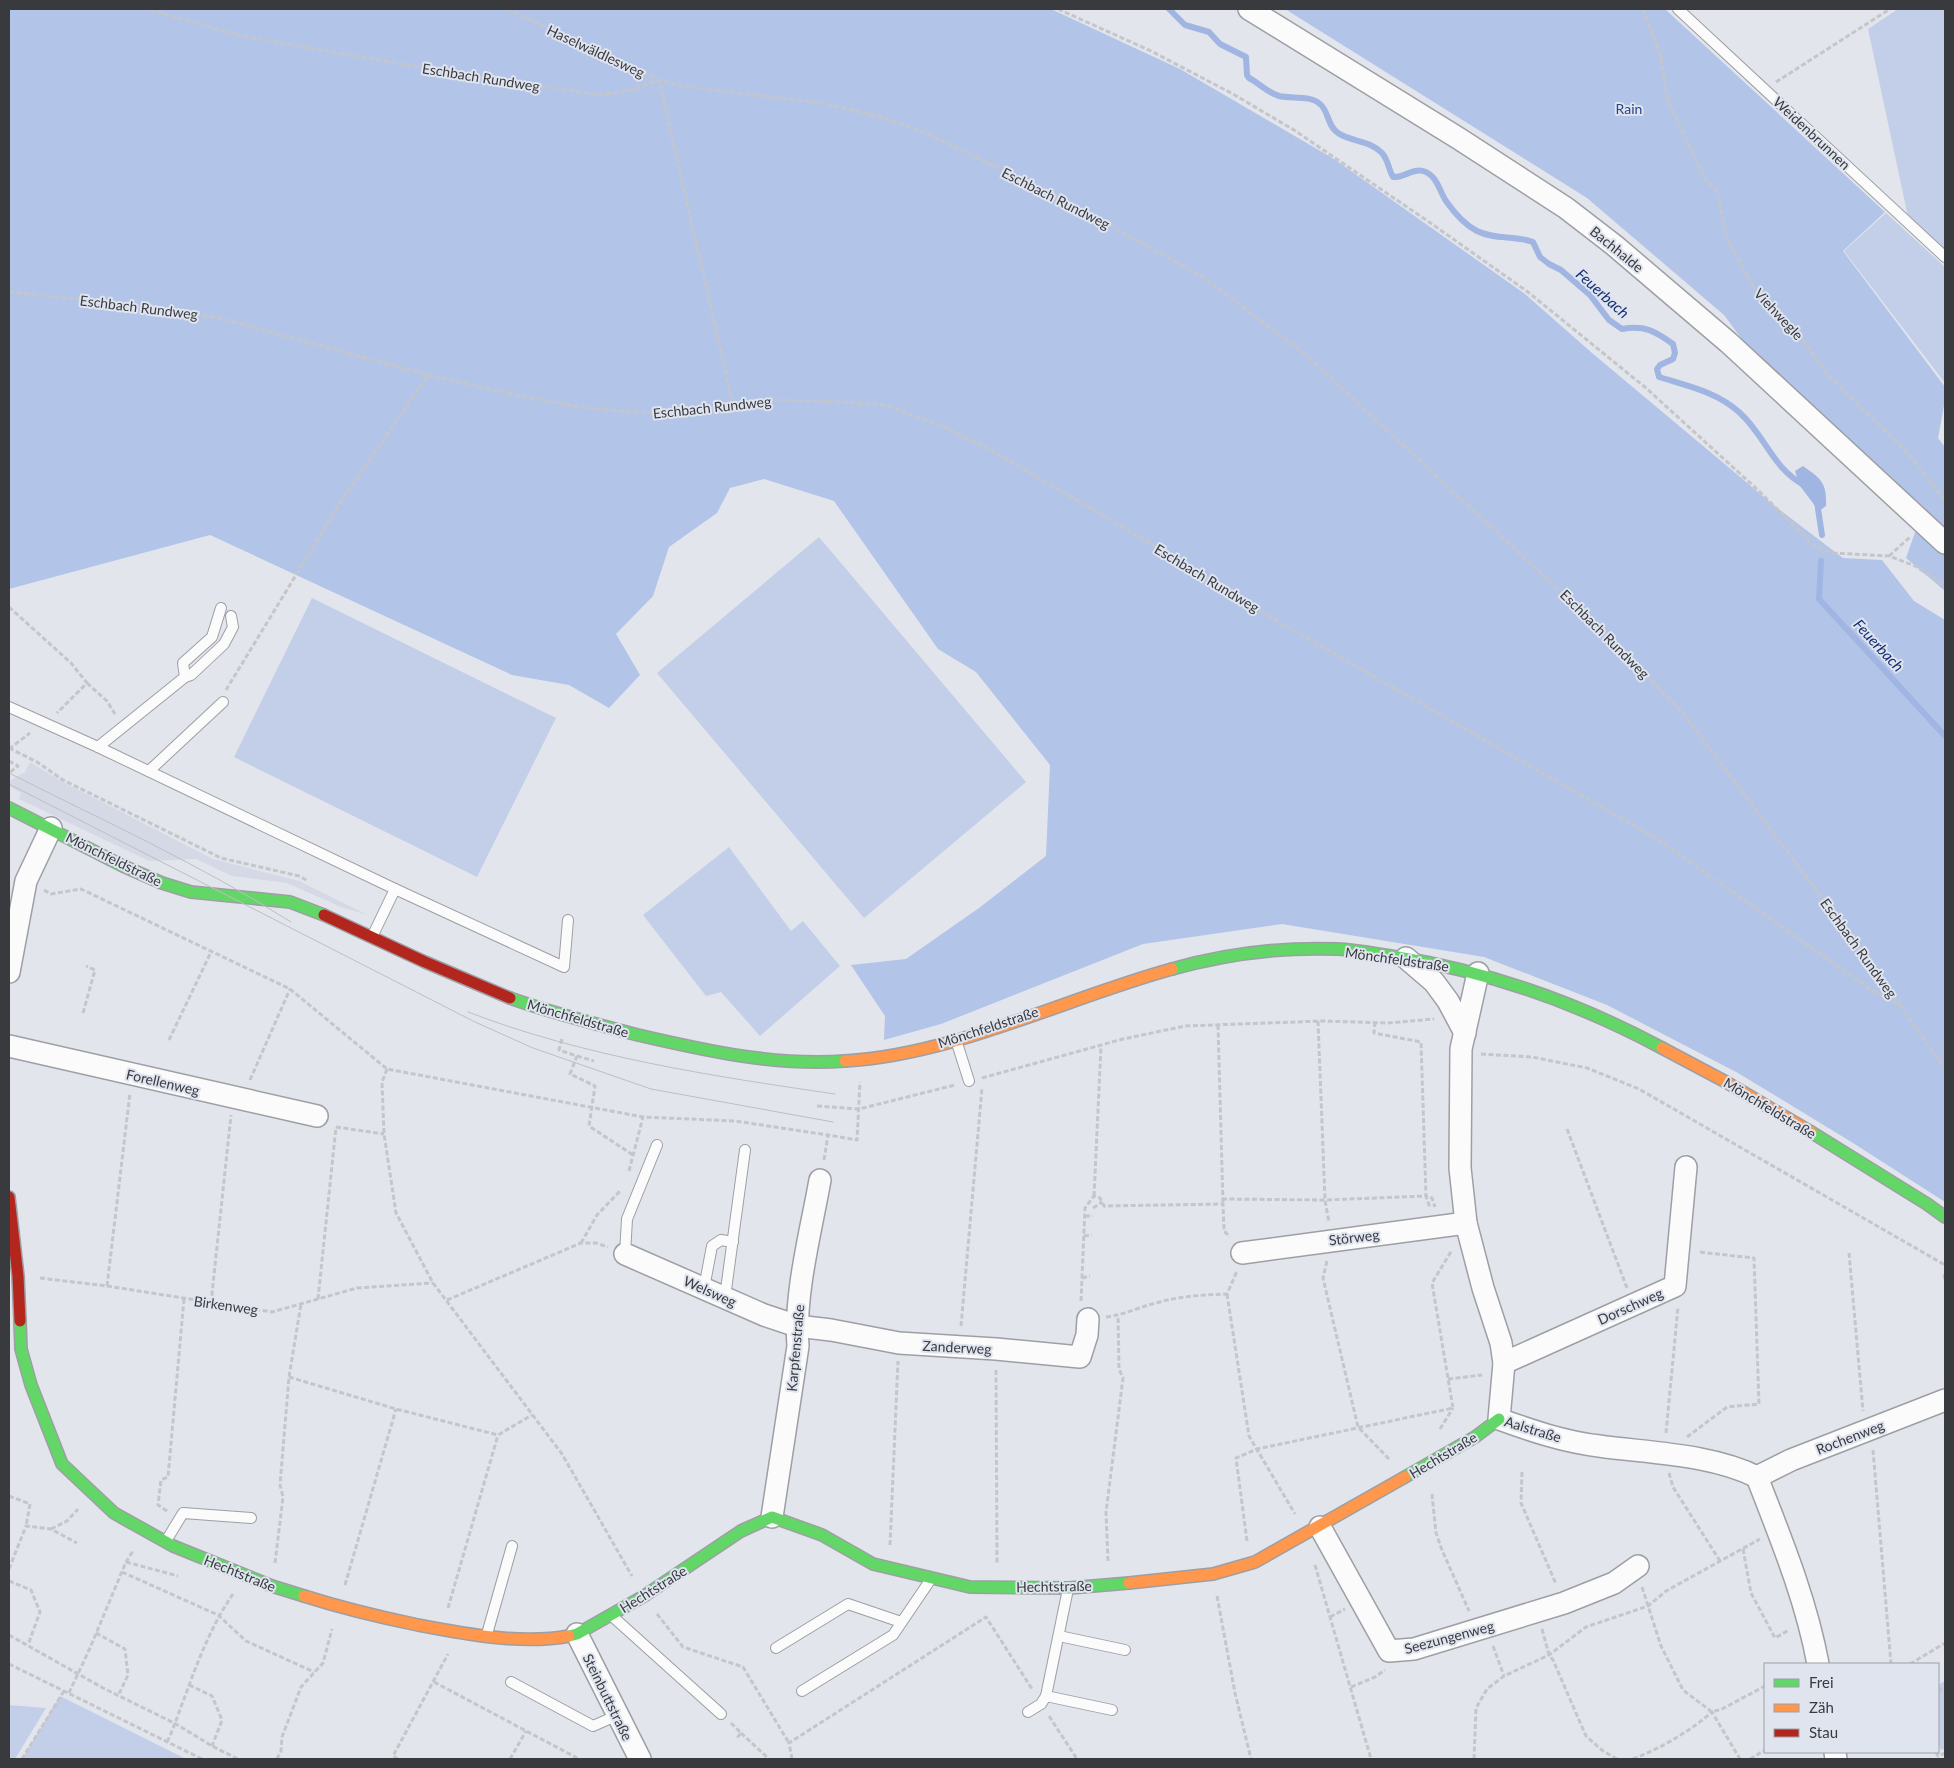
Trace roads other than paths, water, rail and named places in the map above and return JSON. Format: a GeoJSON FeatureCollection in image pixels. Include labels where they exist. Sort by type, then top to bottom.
{"type":"FeatureCollection","features":[{"type":"Feature","properties":{"kind":"main road","name":"Mönchfeldstraße"},"geometry":{"type":"LineString","coordinates":[[9,808],[144,876],[178,889],[205,894],[276,900],[300,905],[402,953],[538,1008],[586,1022],[699,1049],[748,1058],[792,1062],[858,1060],[884,1057],[956,1039],[1117,984],[1181,966],[1238,955],[1292,949],[1358,951],[1406,958],[1478,973],[1562,1002],[1659,1046],[1727,1082],[1945,1217]]}},
{"type":"Feature","properties":{"kind":"main road","name":"Hechtstraße"},"geometry":{"type":"LineString","coordinates":[[9,1197],[18,1276],[15,1349],[62,1464],[114,1513],[166,1542],[272,1586],[338,1608],[458,1633],[548,1640],[577,1634],[644,1596],[741,1532],[772,1517],[822,1535],[873,1564],[970,1587],[1068,1588],[1212,1574],[1250,1564],[1313,1531],[1475,1437],[1499,1419]]}},
{"type":"Feature","properties":{"kind":"street","name":"Bachhalde"},"geometry":{"type":"LineString","coordinates":[[1249,9],[1458,138],[1566,208],[1614,245],[1722,337],[1945,543]]}},
{"type":"Feature","properties":{"kind":"street"},"geometry":{"type":"LineString","coordinates":[[9,972],[26,880],[51,828]]}},
{"type":"Feature","properties":{"kind":"street","name":"Aalstraße"},"geometry":{"type":"LineString","coordinates":[[1406,958],[1434,982],[1448,1001],[1463,1041]]}},
{"type":"Feature","properties":{"kind":"street","name":"Aalstraße"},"geometry":{"type":"LineString","coordinates":[[1478,973],[1463,1041],[1460,1168],[1466,1224],[1483,1288],[1501,1343],[1504,1363],[1499,1419],[1538,1433],[1594,1445],[1664,1454],[1738,1468],[1757,1477]]}},
{"type":"Feature","properties":{"kind":"street","name":"Forellenweg"},"geometry":{"type":"LineString","coordinates":[[9,1046],[317,1116]]}},
{"type":"Feature","properties":{"kind":"street","name":"Dorschweg"},"geometry":{"type":"LineString","coordinates":[[1504,1363],[1675,1286],[1686,1168]]}},
{"type":"Feature","properties":{"kind":"street","name":"Karpfenstraße"},"geometry":{"type":"LineString","coordinates":[[772,1517],[798,1346],[796,1326],[799,1300],[820,1180]]}},
{"type":"Feature","properties":{"kind":"street","name":"Störweg"},"geometry":{"type":"LineString","coordinates":[[1242,1253],[1466,1224]]}},
{"type":"Feature","properties":{"kind":"street","name":"Welsweg"},"geometry":{"type":"LineString","coordinates":[[625,1254],[764,1315],[796,1326]]}},
{"type":"Feature","properties":{"kind":"street","name":"Zanderweg"},"geometry":{"type":"LineString","coordinates":[[796,1326],[831,1330],[899,1343],[1080,1357],[1087,1335],[1083,1312]]}},
{"type":"Feature","properties":{"kind":"street","name":"Rochenweg"},"geometry":{"type":"LineString","coordinates":[[1757,1477],[1790,1460],[1945,1400]]}},
{"type":"Feature","properties":{"kind":"street"},"geometry":{"type":"LineString","coordinates":[[1757,1477],[1808,1619],[1818,1663]]}},
{"type":"Feature","properties":{"kind":"street","name":"Seezungenweg"},"geometry":{"type":"LineString","coordinates":[[1313,1531],[1389,1651],[1414,1649],[1564,1603],[1614,1583],[1636,1567]]}},
{"type":"Feature","properties":{"kind":"street","name":"Steinbuttstraße"},"geometry":{"type":"LineString","coordinates":[[577,1634],[640,1759]]}},
{"type":"Feature","properties":{"kind":"lane","name":"Weidenbrunnen"},"geometry":{"type":"LineString","coordinates":[[1678,9],[1945,256]]}},
{"type":"Feature","properties":{"kind":"lane"},"geometry":{"type":"LineString","coordinates":[[185,677],[183,663],[212,637],[221,608]]}},
{"type":"Feature","properties":{"kind":"lane"},"geometry":{"type":"LineString","coordinates":[[98,747],[185,677],[191,675],[224,644],[234,627],[231,616]]}},
{"type":"Feature","properties":{"kind":"lane"},"geometry":{"type":"LineString","coordinates":[[149,771],[223,702]]}},
{"type":"Feature","properties":{"kind":"lane"},"geometry":{"type":"LineString","coordinates":[[9,707],[98,747],[564,967],[568,920]]}},
{"type":"Feature","properties":{"kind":"lane"},"geometry":{"type":"LineString","coordinates":[[372,938],[395,888]]}},
{"type":"Feature","properties":{"kind":"lane"},"geometry":{"type":"LineString","coordinates":[[956,1039],[969,1081]]}},
{"type":"Feature","properties":{"kind":"lane"},"geometry":{"type":"LineString","coordinates":[[625,1254],[627,1219],[658,1146]]}},
{"type":"Feature","properties":{"kind":"lane"},"geometry":{"type":"LineString","coordinates":[[726,1297],[745,1150]]}},
{"type":"Feature","properties":{"kind":"lane"},"geometry":{"type":"LineString","coordinates":[[704,1288],[712,1246],[721,1240],[733,1242]]}},
{"type":"Feature","properties":{"kind":"lane"},"geometry":{"type":"LineString","coordinates":[[166,1542],[183,1512],[251,1518]]}},
{"type":"Feature","properties":{"kind":"lane"},"geometry":{"type":"LineString","coordinates":[[486,1636],[512,1546]]}},
{"type":"Feature","properties":{"kind":"lane"},"geometry":{"type":"LineString","coordinates":[[802,1691],[893,1634],[931,1578]]}},
{"type":"Feature","properties":{"kind":"lane"},"geometry":{"type":"LineString","coordinates":[[1028,1712],[1044,1700],[1068,1588]]}},
{"type":"Feature","properties":{"kind":"lane"},"geometry":{"type":"LineString","coordinates":[[776,1648],[848,1604],[901,1622]]}},
{"type":"Feature","properties":{"kind":"lane"},"geometry":{"type":"LineString","coordinates":[[611,1615],[721,1714]]}},
{"type":"Feature","properties":{"kind":"lane"},"geometry":{"type":"LineString","coordinates":[[1058,1636],[1125,1650]]}},
{"type":"Feature","properties":{"kind":"lane"},"geometry":{"type":"LineString","coordinates":[[511,1682],[593,1726],[618,1715]]}},
{"type":"Feature","properties":{"kind":"lane"},"geometry":{"type":"LineString","coordinates":[[1044,1700],[1112,1710]]}},
{"type":"Feature","properties":{"kind":"waterway","name":"Feuerbach"},"geometry":{"type":"LineString","coordinates":[[1169,9],[1185,25],[1209,32],[1220,44],[1246,57],[1247,75],[1267,90],[1279,96],[1306,98],[1316,101],[1325,110],[1334,130],[1343,136],[1366,143],[1382,153],[1393,177],[1419,170],[1428,173],[1435,179],[1446,201],[1464,222],[1484,234],[1533,242],[1540,257],[1561,270],[1590,295],[1609,320],[1622,329],[1637,328],[1649,330],[1673,344],[1675,353],[1673,359],[1660,365],[1657,369],[1659,377],[1702,390],[1730,405],[1748,421],[1785,471],[1806,486]]}},
{"type":"Feature","properties":{"kind":"waterway","name":"Feuerbach"},"geometry":{"type":"LineString","coordinates":[[1817,502],[1822,535]]}},
{"type":"Feature","properties":{"kind":"waterway","name":"Feuerbach"},"geometry":{"type":"LineString","coordinates":[[1821,561],[1819,599],[1945,736]]}},
{"type":"Feature","properties":{"kind":"tram line"},"geometry":{"type":"LineString","coordinates":[[9,773],[187,862],[291,922]]}},
{"type":"Feature","properties":{"kind":"tram line"},"geometry":{"type":"LineString","coordinates":[[9,784],[475,1022],[533,1048],[651,1089],[833,1122]]}},
{"type":"Feature","properties":{"kind":"tram line"},"geometry":{"type":"LineString","coordinates":[[468,1012],[512,1028],[603,1053],[696,1072],[835,1094]]}},
{"type":"Feature","properties":{"kind":"park label","name":"Rain"},"geometry":{"type":"Point","coordinates":[1629,108]}}]}
